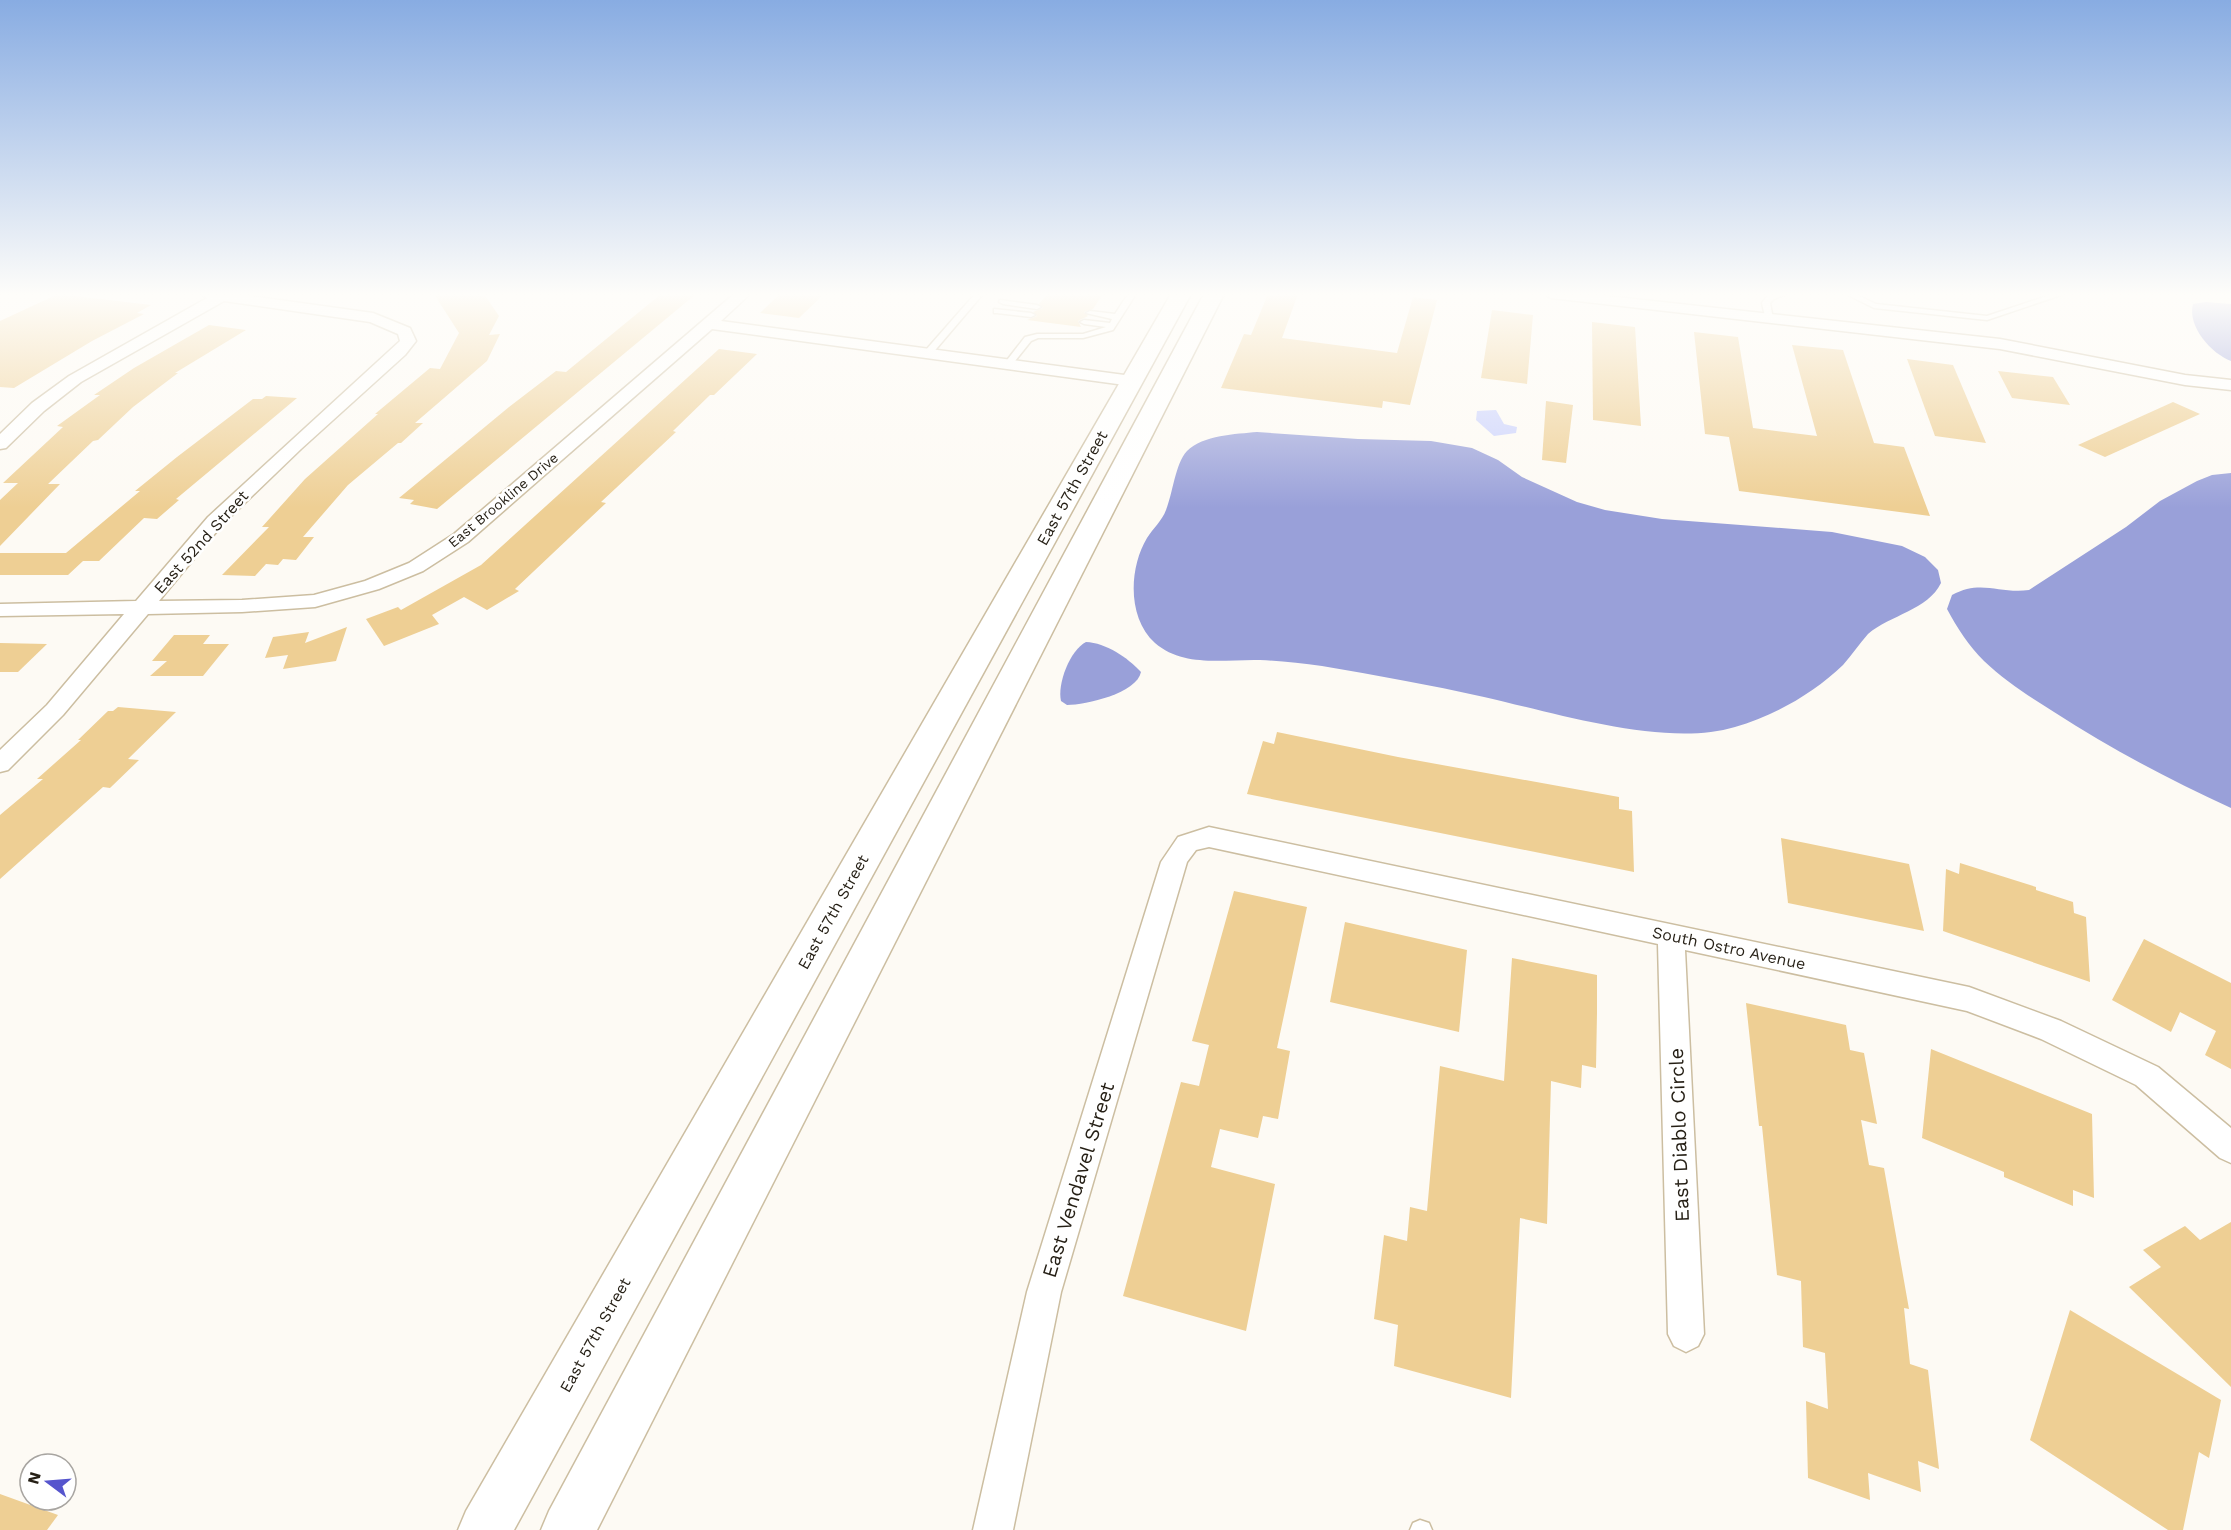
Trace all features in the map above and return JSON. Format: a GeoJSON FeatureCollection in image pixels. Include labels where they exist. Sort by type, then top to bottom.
{"type":"FeatureCollection","features":[{"type":"Feature","properties":{"kind":"main road","name":"East 57th Street"},"geometry":{"type":"LineString","coordinates":[[485,1530],[1141,365]]}},
{"type":"Feature","properties":{"kind":"main road"},"geometry":{"type":"LineString","coordinates":[[568,1530],[1177,365]]}},
{"type":"Feature","properties":{"kind":"street"},"geometry":{"type":"LineString","coordinates":[[0,444],[38,407],[98,365]]}},
{"type":"Feature","properties":{"kind":"street","name":"East 52nd Street"},"geometry":{"type":"LineString","coordinates":[[0,764],[55,710],[215,521],[384,365]]}},
{"type":"Feature","properties":{"kind":"street","name":"East Brookline Drive"},"geometry":{"type":"LineString","coordinates":[[0,610],[242,606],[315,601],[372,585],[416,567],[461,538],[660,365]]}},
{"type":"Feature","properties":{"kind":"street"},"geometry":{"type":"LineString","coordinates":[[1018,365],[1132,381]]}},
{"type":"Feature","properties":{"kind":"street"},"geometry":{"type":"LineString","coordinates":[[2110,365],[2185,380],[2231,386]]}},
{"type":"Feature","properties":{"kind":"street","name":"South Ostro Avenue"},"geometry":{"type":"LineString","coordinates":[[1191,840],[1209,837],[1969,999],[2041,1026],[2146,1076],[2231,1148]]}},
{"type":"Feature","properties":{"kind":"street","name":"East Vendavel Street"},"geometry":{"type":"LineString","coordinates":[[993,1530],[1044,1292],[1174,862],[1180,849],[1191,840]]}},
{"type":"Feature","properties":{"kind":"street","name":"East Diablo Circle"},"geometry":{"type":"LineString","coordinates":[[1671,936],[1686,1334]]}},
{"type":"Feature","properties":{"kind":"shaded area"},"geometry":{"type":"Polygon","coordinates":[[[1496,410],[1504,424],[1517,427],[1516,433],[1494,436],[1476,420],[1477,411],[1496,410]]]}},
{"type":"Feature","properties":{"kind":"shaded area"},"geometry":{"type":"Polygon","coordinates":[[[1257,432],[1431,441],[1472,448],[1498,460],[1522,477],[1577,502],[1605,510],[1662,519],[1832,532],[1902,546],[1925,557],[1938,570],[1941,583],[1927,600],[1868,634],[1843,665],[1806,694],[1764,717],[1735,727],[1707,732],[1644,731],[1610,726],[1444,688],[1322,666],[1260,660],[1205,660],[1179,656],[1155,643],[1139,620],[1135,607],[1134,578],[1141,550],[1164,514],[1180,463],[1187,451],[1211,438],[1257,432]]]}},
{"type":"Feature","properties":{"kind":"shaded area"},"geometry":{"type":"Polygon","coordinates":[[[2231,473],[2231,808],[2119,751],[2075,726],[2018,688],[1979,655],[1947,609],[1952,595],[1962,590],[1981,587],[2029,590],[2126,527],[2160,501],[2212,475],[2231,473]]]}},
{"type":"Feature","properties":{"kind":"shaded area"},"geometry":{"type":"Polygon","coordinates":[[[1086,642],[1101,645],[1116,652],[1141,672],[1130,686],[1121,692],[1086,703],[1067,705],[1061,701],[1060,694],[1063,677],[1075,652],[1086,642]]]}},
{"type":"Feature","properties":{"kind":"building"},"geometry":{"type":"Polygon","coordinates":[[[0,365],[52,365],[14,388],[0,387],[0,365]]]}},
{"type":"Feature","properties":{"kind":"building"},"geometry":{"type":"Polygon","coordinates":[[[139,365],[188,365],[133,407],[48,484],[60,484],[0,546],[0,500],[18,483],[3,483],[63,427],[57,426],[100,395],[94,395],[139,365]]]}},
{"type":"Feature","properties":{"kind":"building"},"geometry":{"type":"Polygon","coordinates":[[[442,365],[482,365],[415,423],[423,423],[401,443],[398,443],[348,485],[303,537],[314,537],[296,560],[283,559],[278,565],[266,564],[255,576],[222,575],[269,527],[262,527],[305,479],[378,414],[375,414],[430,368],[440,369],[442,365]]]}},
{"type":"Feature","properties":{"kind":"building"},"geometry":{"type":"Polygon","coordinates":[[[574,365],[610,365],[437,509],[410,504],[414,500],[399,498],[556,371],[566,372],[574,365]]]}},
{"type":"Feature","properties":{"kind":"building"},"geometry":{"type":"Polygon","coordinates":[[[701,365],[745,365],[714,395],[710,395],[673,431],[676,432],[601,502],[606,503],[515,589],[519,591],[487,610],[464,597],[432,615],[439,624],[384,646],[366,619],[398,607],[401,610],[481,565],[701,365]]]}},
{"type":"Feature","properties":{"kind":"building"},"geometry":{"type":"Polygon","coordinates":[[[1231,365],[1420,365],[1410,405],[1383,401],[1382,408],[1221,388],[1231,365]]]}},
{"type":"Feature","properties":{"kind":"building"},"geometry":{"type":"Polygon","coordinates":[[[1483,365],[1529,365],[1527,384],[1481,378],[1483,365]]]}},
{"type":"Feature","properties":{"kind":"building"},"geometry":{"type":"Polygon","coordinates":[[[1592,365],[1637,365],[1641,426],[1593,420],[1592,365]]]}},
{"type":"Feature","properties":{"kind":"building"},"geometry":{"type":"Polygon","coordinates":[[[1698,365],[1743,365],[1753,428],[1817,436],[1798,365],[1848,365],[1874,443],[1904,447],[1930,516],[1739,491],[1729,437],[1705,434],[1698,365]]]}},
{"type":"Feature","properties":{"kind":"building"},"geometry":{"type":"Polygon","coordinates":[[[1909,365],[1953,365],[1986,443],[1935,436],[1909,365]]]}},
{"type":"Feature","properties":{"kind":"building"},"geometry":{"type":"Polygon","coordinates":[[[1998,371],[2053,377],[2070,405],[2012,398],[1998,371]]]}},
{"type":"Feature","properties":{"kind":"building"},"geometry":{"type":"Polygon","coordinates":[[[266,396],[297,398],[176,499],[179,500],[157,519],[144,518],[99,561],[83,561],[68,575],[0,575],[0,553],[66,553],[177,457],[253,399],[262,399],[266,396]]]}},
{"type":"Feature","properties":{"kind":"building"},"geometry":{"type":"Polygon","coordinates":[[[1546,401],[1573,405],[1566,463],[1542,460],[1546,401]]]}},
{"type":"Feature","properties":{"kind":"building"},"geometry":{"type":"Polygon","coordinates":[[[2173,402],[2200,414],[2105,457],[2078,445],[2173,402]]]}},
{"type":"Feature","properties":{"kind":"building"},"geometry":{"type":"Polygon","coordinates":[[[347,627],[336,661],[283,669],[288,655],[265,658],[273,637],[309,632],[305,643],[347,627]]]}},
{"type":"Feature","properties":{"kind":"building"},"geometry":{"type":"Polygon","coordinates":[[[174,635],[210,635],[203,644],[229,644],[203,676],[150,676],[167,661],[152,661],[174,635]]]}},
{"type":"Feature","properties":{"kind":"building"},"geometry":{"type":"Polygon","coordinates":[[[0,643],[47,644],[18,672],[0,672],[0,643]]]}},
{"type":"Feature","properties":{"kind":"building"},"geometry":{"type":"Polygon","coordinates":[[[118,707],[176,712],[128,759],[139,760],[110,788],[103,787],[0,879],[0,815],[43,779],[37,779],[81,740],[78,740],[108,711],[113,711],[118,707]]]}},
{"type":"Feature","properties":{"kind":"building"},"geometry":{"type":"Polygon","coordinates":[[[1277,732],[1398,757],[1619,797],[1619,809],[1632,811],[1634,872],[1247,794],[1263,741],[1274,744],[1277,732]]]}},
{"type":"Feature","properties":{"kind":"building"},"geometry":{"type":"Polygon","coordinates":[[[1781,838],[1909,864],[1924,931],[1788,903],[1781,838]]]}},
{"type":"Feature","properties":{"kind":"building"},"geometry":{"type":"Polygon","coordinates":[[[1960,863],[2036,887],[2036,890],[2073,902],[2074,913],[2086,917],[2090,982],[1943,931],[1946,869],[1959,874],[1960,863]]]}},
{"type":"Feature","properties":{"kind":"building"},"geometry":{"type":"Polygon","coordinates":[[[1234,891],[1307,907],[1277,1048],[1290,1051],[1278,1119],[1263,1116],[1258,1138],[1220,1129],[1211,1167],[1275,1184],[1246,1331],[1123,1296],[1181,1082],[1199,1086],[1209,1045],[1192,1041],[1234,891]]]}},
{"type":"Feature","properties":{"kind":"building"},"geometry":{"type":"Polygon","coordinates":[[[1345,922],[1467,950],[1459,1032],[1330,1002],[1345,922]]]}},
{"type":"Feature","properties":{"kind":"building"},"geometry":{"type":"Polygon","coordinates":[[[2144,939],[2231,983],[2231,1069],[2205,1055],[2216,1031],[2180,1012],[2171,1032],[2112,1000],[2144,939]]]}},
{"type":"Feature","properties":{"kind":"building"},"geometry":{"type":"Polygon","coordinates":[[[1512,958],[1597,975],[1597,1013],[1596,1068],[1582,1065],[1581,1088],[1551,1081],[1547,1224],[1520,1218],[1511,1398],[1394,1366],[1398,1325],[1374,1319],[1384,1235],[1407,1241],[1410,1207],[1427,1211],[1440,1066],[1504,1081],[1512,958]]]}},
{"type":"Feature","properties":{"kind":"building"},"geometry":{"type":"Polygon","coordinates":[[[1746,1003],[1846,1025],[1850,1050],[1864,1053],[1877,1124],[1861,1120],[1869,1165],[1884,1168],[1909,1309],[1904,1308],[1910,1364],[1928,1370],[1939,1469],[1918,1461],[1921,1492],[1868,1473],[1870,1500],[1808,1478],[1806,1401],[1828,1409],[1825,1353],[1803,1347],[1801,1281],[1777,1275],[1762,1126],[1759,1126],[1746,1003]]]}},
{"type":"Feature","properties":{"kind":"building"},"geometry":{"type":"Polygon","coordinates":[[[1931,1049],[2092,1114],[2094,1198],[2073,1190],[2073,1206],[2004,1177],[2004,1172],[1922,1138],[1931,1049]]]}},
{"type":"Feature","properties":{"kind":"building"},"geometry":{"type":"Polygon","coordinates":[[[2231,1222],[2231,1387],[2129,1287],[2161,1267],[2143,1250],[2185,1226],[2200,1240],[2231,1222]]]}},
{"type":"Feature","properties":{"kind":"building"},"geometry":{"type":"Polygon","coordinates":[[[2070,1310],[2221,1400],[2209,1458],[2199,1452],[2183,1530],[2168,1530],[2030,1440],[2070,1310]]]}},
{"type":"Feature","properties":{"kind":"building"},"geometry":{"type":"Polygon","coordinates":[[[0,1494],[18,1501],[18,1512],[50,1512],[58,1515],[47,1530],[0,1530],[0,1494]]]}}]}
